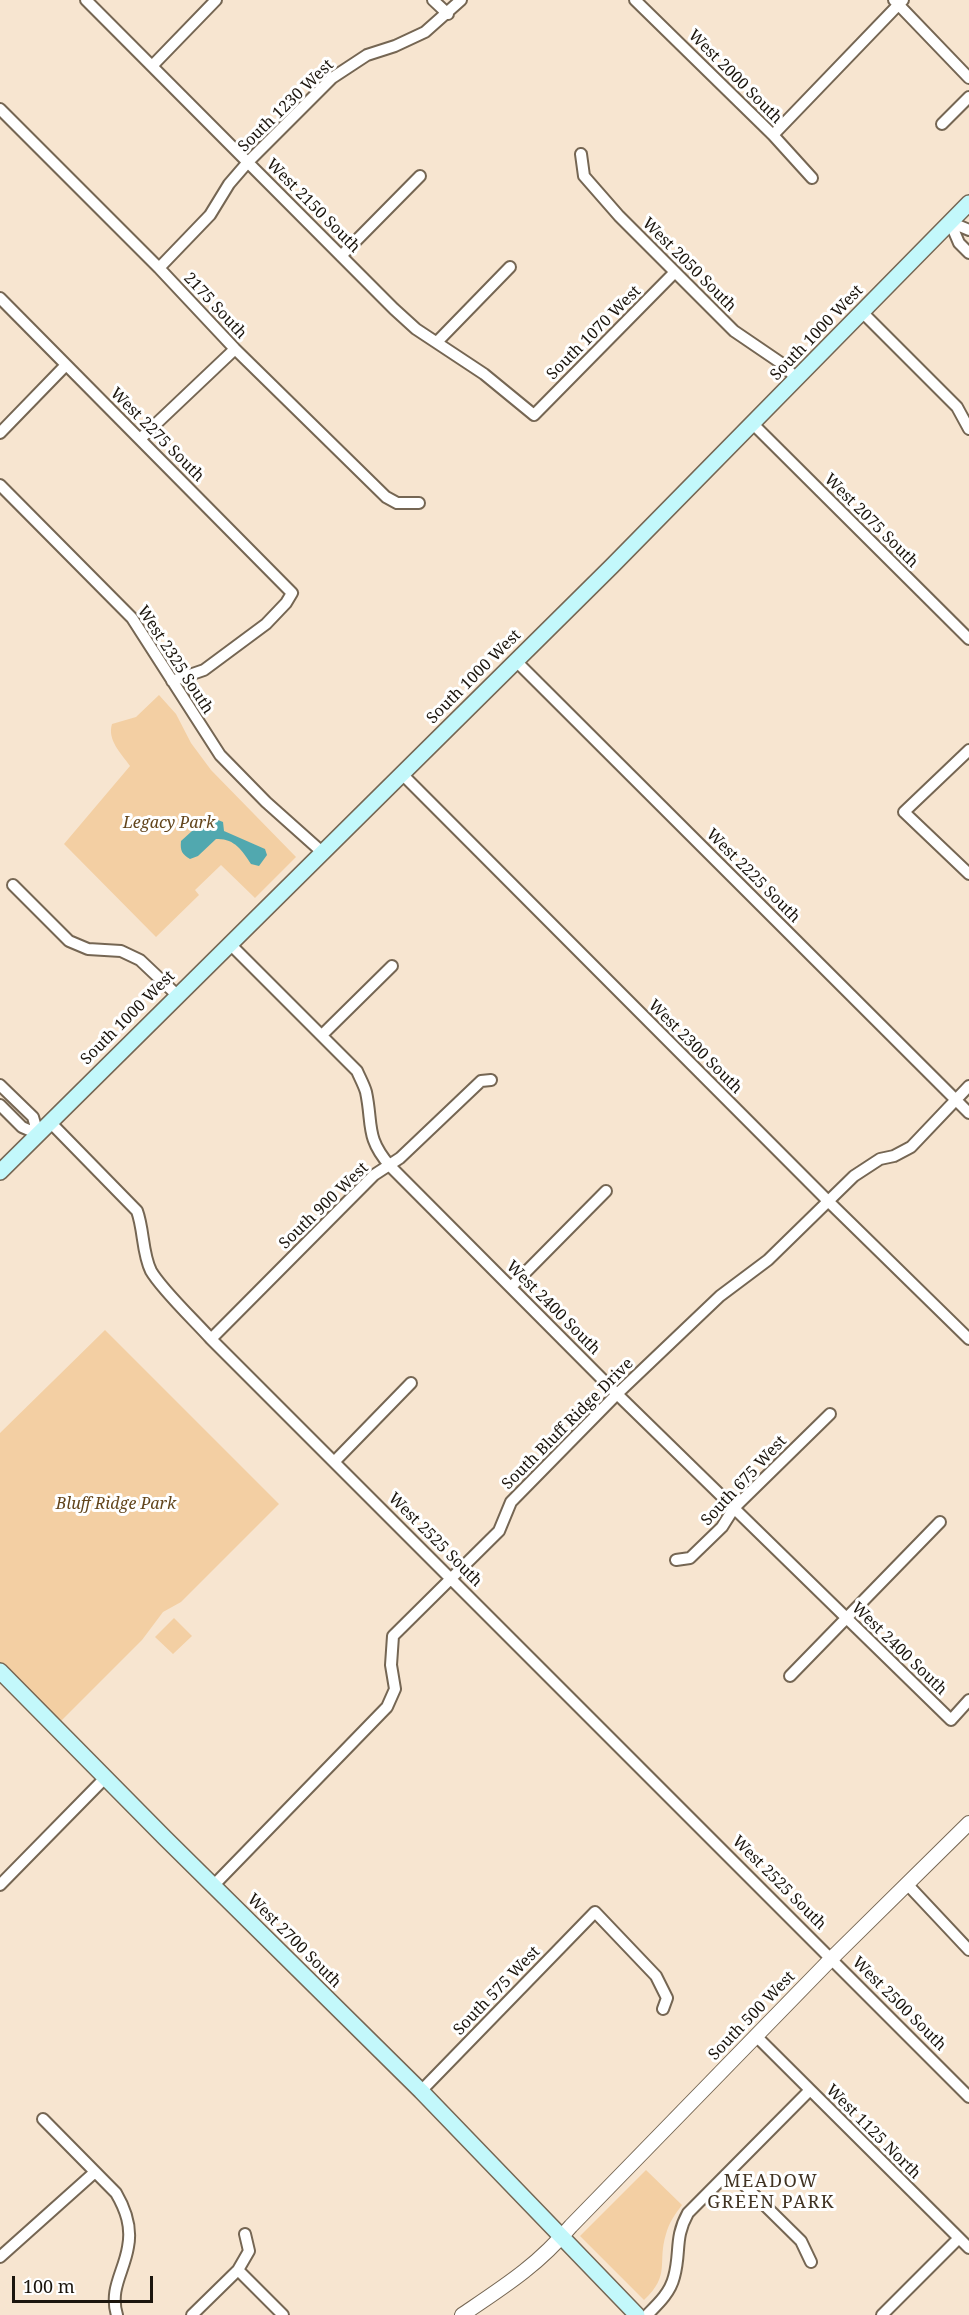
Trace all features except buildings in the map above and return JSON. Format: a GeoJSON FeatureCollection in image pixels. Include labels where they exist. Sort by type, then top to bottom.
{"type":"FeatureCollection","features":[{"type":"Feature","properties":{"kind":"main road","name":"South 1000 West"},"geometry":{"type":"LineString","coordinates":[[0,1172],[753,424],[969,203]]}},
{"type":"Feature","properties":{"kind":"main road","name":"West 2700 South"},"geometry":{"type":"LineString","coordinates":[[0,1671],[421,2091],[637,2315]]}},
{"type":"Feature","properties":{"kind":"street","name":"West 2150 South"},"geometry":{"type":"LineString","coordinates":[[86,0],[394,309],[417,329],[484,375],[534,416]]}},
{"type":"Feature","properties":{"kind":"street"},"geometry":{"type":"LineString","coordinates":[[153,65],[216,0]]}},
{"type":"Feature","properties":{"kind":"street"},"geometry":{"type":"LineString","coordinates":[[433,0],[448,14]]}},
{"type":"Feature","properties":{"kind":"street","name":"South 1230 West"},"geometry":{"type":"LineString","coordinates":[[159,268],[210,215],[229,184],[248,162],[332,78],[367,55],[395,46],[425,32],[448,14],[461,0]]}},
{"type":"Feature","properties":{"kind":"street","name":"West 2000 South"},"geometry":{"type":"LineString","coordinates":[[635,0],[772,135],[812,178]]}},
{"type":"Feature","properties":{"kind":"street"},"geometry":{"type":"LineString","coordinates":[[772,135],[898,1],[969,78]]}},
{"type":"Feature","properties":{"kind":"street"},"geometry":{"type":"LineString","coordinates":[[942,124],[969,97]]}},
{"type":"Feature","properties":{"kind":"street","name":"2175 South"},"geometry":{"type":"LineString","coordinates":[[0,109],[159,268],[235,349],[386,497],[397,503],[419,503]]}},
{"type":"Feature","properties":{"kind":"street","name":"West 2050 South"},"geometry":{"type":"LineString","coordinates":[[581,154],[584,176],[619,216],[734,331],[782,363],[797,379]]}},
{"type":"Feature","properties":{"kind":"street"},"geometry":{"type":"LineString","coordinates":[[341,256],[420,176]]}},
{"type":"Feature","properties":{"kind":"street"},"geometry":{"type":"LineString","coordinates":[[950,222],[969,230]]}},
{"type":"Feature","properties":{"kind":"street"},"geometry":{"type":"LineString","coordinates":[[950,222],[959,243],[969,253]]}},
{"type":"Feature","properties":{"kind":"street"},"geometry":{"type":"LineString","coordinates":[[437,342],[510,267]]}},
{"type":"Feature","properties":{"kind":"street","name":"South 1070 West"},"geometry":{"type":"LineString","coordinates":[[534,416],[675,272]]}},
{"type":"Feature","properties":{"kind":"street","name":"West 2275 South"},"geometry":{"type":"LineString","coordinates":[[0,298],[292,593],[286,603],[257,631],[204,670],[172,681]]}},
{"type":"Feature","properties":{"kind":"street"},"geometry":{"type":"LineString","coordinates":[[862,312],[957,407],[969,429]]}},
{"type":"Feature","properties":{"kind":"street"},"geometry":{"type":"LineString","coordinates":[[140,439],[235,349]]}},
{"type":"Feature","properties":{"kind":"street"},"geometry":{"type":"LineString","coordinates":[[0,433],[66,365]]}},
{"type":"Feature","properties":{"kind":"street","name":"West 2075 South"},"geometry":{"type":"LineString","coordinates":[[753,424],[969,639]]}},
{"type":"Feature","properties":{"kind":"street","name":"West 2325 South"},"geometry":{"type":"LineString","coordinates":[[0,485],[132,618],[220,755],[266,802],[322,852]]}},
{"type":"Feature","properties":{"kind":"street","name":"West 2225 South"},"geometry":{"type":"LineString","coordinates":[[516,661],[969,1113]]}},
{"type":"Feature","properties":{"kind":"street"},"geometry":{"type":"LineString","coordinates":[[969,750],[904,812],[969,874]]}},
{"type":"Feature","properties":{"kind":"street","name":"West 2300 South"},"geometry":{"type":"LineString","coordinates":[[402,774],[969,1339]]}},
{"type":"Feature","properties":{"kind":"street"},"geometry":{"type":"LineString","coordinates":[[13,885],[69,941],[88,949],[121,951],[140,960],[177,995]]}},
{"type":"Feature","properties":{"kind":"street","name":"West 2400 South"},"geometry":{"type":"LineString","coordinates":[[229,944],[357,1071],[365,1090],[369,1125],[375,1144],[390,1166],[617,1394],[951,1720],[969,1700]]}},
{"type":"Feature","properties":{"kind":"street"},"geometry":{"type":"LineString","coordinates":[[322,1035],[392,966]]}},
{"type":"Feature","properties":{"kind":"street","name":"South 900 West"},"geometry":{"type":"LineString","coordinates":[[211,1339],[374,1175],[390,1166],[481,1081],[491,1080]]}},
{"type":"Feature","properties":{"kind":"street"},"geometry":{"type":"LineString","coordinates":[[0,1085],[33,1117],[38,1134]]}},
{"type":"Feature","properties":{"kind":"street","name":"South Bluff Ridge Drive"},"geometry":{"type":"LineString","coordinates":[[213,1886],[387,1707],[395,1689],[391,1665],[393,1636],[499,1531],[511,1502],[617,1394],[720,1296],[768,1260],[864,1168],[911,1147],[969,1086]]}},
{"type":"Feature","properties":{"kind":"street"},"geometry":{"type":"LineString","coordinates":[[0,1105],[22,1127],[38,1134]]}},
{"type":"Feature","properties":{"kind":"street","name":"West 2525 South"},"geometry":{"type":"LineString","coordinates":[[50,1122],[137,1211],[152,1272],[211,1339],[832,1958]]}},
{"type":"Feature","properties":{"kind":"street"},"geometry":{"type":"LineString","coordinates":[[511,1287],[606,1191]]}},
{"type":"Feature","properties":{"kind":"street"},"geometry":{"type":"LineString","coordinates":[[335,1461],[411,1383]]}},
{"type":"Feature","properties":{"kind":"street","name":"South 675 West"},"geometry":{"type":"LineString","coordinates":[[676,1560],[690,1558],[722,1527],[734,1508],[830,1414]]}},
{"type":"Feature","properties":{"kind":"street"},"geometry":{"type":"LineString","coordinates":[[790,1676],[940,1522]]}},
{"type":"Feature","properties":{"kind":"street"},"geometry":{"type":"LineString","coordinates":[[0,1885],[106,1777]]}},
{"type":"Feature","properties":{"kind":"street","name":"South 500 West"},"geometry":{"type":"LineString","coordinates":[[462,2315],[530,2269],[832,1958],[969,1823]]}},
{"type":"Feature","properties":{"kind":"street"},"geometry":{"type":"LineString","coordinates":[[907,1884],[969,1950]]}},
{"type":"Feature","properties":{"kind":"street","name":"South 575 West"},"geometry":{"type":"LineString","coordinates":[[421,2091],[595,1912],[656,1976],[667,1998],[663,2009]]}},
{"type":"Feature","properties":{"kind":"street","name":"West 2500 South"},"geometry":{"type":"LineString","coordinates":[[832,1958],[969,2097]]}},
{"type":"Feature","properties":{"kind":"street","name":"West 1125 North"},"geometry":{"type":"LineString","coordinates":[[756,2036],[969,2248]]}},
{"type":"Feature","properties":{"kind":"street"},"geometry":{"type":"LineString","coordinates":[[647,2315],[670,2287],[674,2276],[677,2240],[681,2225],[688,2213],[810,2090]]}},
{"type":"Feature","properties":{"kind":"street"},"geometry":{"type":"LineString","coordinates":[[42,2119],[116,2193],[128,2220],[128,2248],[115,2285],[114,2300],[117,2315]]}},
{"type":"Feature","properties":{"kind":"street"},"geometry":{"type":"LineString","coordinates":[[730,2171],[801,2241],[811,2262]]}},
{"type":"Feature","properties":{"kind":"street"},"geometry":{"type":"LineString","coordinates":[[0,2257],[95,2172]]}},
{"type":"Feature","properties":{"kind":"street"},"geometry":{"type":"LineString","coordinates":[[192,2315],[238,2270],[249,2251],[245,2234]]}},
{"type":"Feature","properties":{"kind":"street"},"geometry":{"type":"LineString","coordinates":[[882,2315],[959,2238]]}},
{"type":"Feature","properties":{"kind":"street"},"geometry":{"type":"LineString","coordinates":[[238,2270],[283,2315]]}},
{"type":"Feature","properties":{"kind":"green space","name":"Legacy Park"},"geometry":{"type":"Polygon","coordinates":[[[159,695],[176,714],[191,743],[211,770],[296,857],[255,898],[221,865],[195,890],[199,895],[156,937],[64,844],[130,766],[113,741],[112,724],[136,717],[159,695]]]}},
{"type":"Feature","properties":{"kind":"green space","name":"Bluff Ridge Park"},"geometry":{"type":"Polygon","coordinates":[[[105,1330],[279,1504],[181,1602],[163,1612],[142,1640],[59,1723],[0,1664],[0,1433],[105,1330]]]}},
{"type":"Feature","properties":{"kind":"green space"},"geometry":{"type":"Polygon","coordinates":[[[174,1618],[192,1636],[173,1654],[155,1637],[174,1618]]]}},
{"type":"Feature","properties":{"kind":"green space"},"geometry":{"type":"Polygon","coordinates":[[[646,2170],[682,2205],[672,2219],[666,2234],[658,2283],[644,2300],[580,2236],[646,2170]]]}},
{"type":"Feature","properties":{"kind":"water"},"geometry":{"type":"Polygon","coordinates":[[[213,818],[223,822],[224,831],[265,849],[267,855],[259,866],[251,864],[233,843],[222,839],[216,839],[198,856],[190,859],[183,854],[181,841],[202,822],[213,818]]]}},
{"type":"Feature","properties":{"kind":"district","name":"MEADOW GREEN PARK"},"geometry":{"type":"Point","coordinates":[771,2192]}}]}
